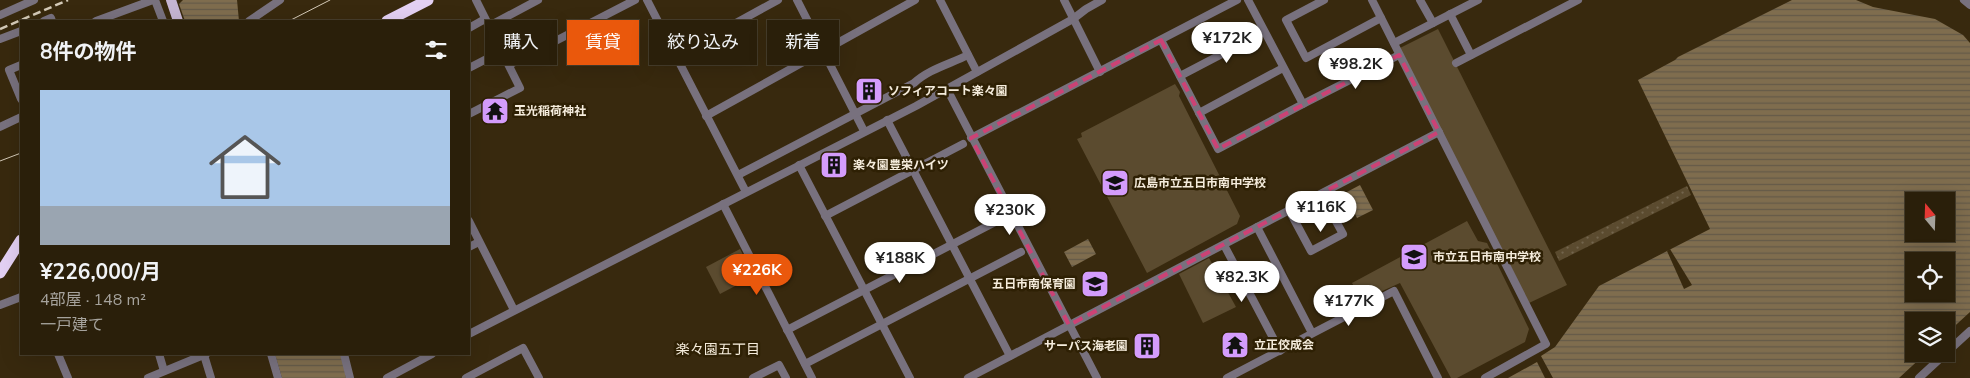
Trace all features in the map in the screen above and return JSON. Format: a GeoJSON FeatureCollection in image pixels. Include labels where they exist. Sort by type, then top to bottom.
{"type":"FeatureCollection","features":[{"type":"Feature","properties":{"kind":"highway"},"geometry":{"type":"LineString","coordinates":[[389,20],[428,0]]}},
{"type":"Feature","properties":{"kind":"highway"},"geometry":{"type":"LineString","coordinates":[[0,273],[20,242]]}},
{"type":"Feature","properties":{"kind":"main road"},"geometry":{"type":"LineString","coordinates":[[171,0],[174,20]]}},
{"type":"Feature","properties":{"kind":"street"},"geometry":{"type":"LineString","coordinates":[[0,15],[18,3],[34,0]]}},
{"type":"Feature","properties":{"kind":"street"},"geometry":{"type":"LineString","coordinates":[[99,20],[154,0],[163,20]]}},
{"type":"Feature","properties":{"kind":"street"},"geometry":{"type":"LineString","coordinates":[[250,20],[280,0]]}},
{"type":"Feature","properties":{"kind":"street"},"geometry":{"type":"LineString","coordinates":[[476,0],[486,20]]}},
{"type":"Feature","properties":{"kind":"street"},"geometry":{"type":"LineString","coordinates":[[492,20],[538,0]]}},
{"type":"Feature","properties":{"kind":"street"},"geometry":{"type":"LineString","coordinates":[[557,40],[635,0]]}},
{"type":"Feature","properties":{"kind":"street"},"geometry":{"type":"LineString","coordinates":[[647,0],[657,20]]}},
{"type":"Feature","properties":{"kind":"street"},"geometry":{"type":"LineString","coordinates":[[742,20],[778,0]]}},
{"type":"Feature","properties":{"kind":"street"},"geometry":{"type":"LineString","coordinates":[[797,0],[807,20]]}},
{"type":"Feature","properties":{"kind":"street"},"geometry":{"type":"LineString","coordinates":[[839,42],[915,0]]}},
{"type":"Feature","properties":{"kind":"street"},"geometry":{"type":"LineString","coordinates":[[940,0],[977,72]]}},
{"type":"Feature","properties":{"kind":"street"},"geometry":{"type":"LineString","coordinates":[[1064,0],[1100,72]]}},
{"type":"Feature","properties":{"kind":"street"},"geometry":{"type":"LineString","coordinates":[[470,333],[947,89],[1073,19],[1086,8],[1102,0]]}},
{"type":"Feature","properties":{"kind":"street"},"geometry":{"type":"LineString","coordinates":[[971,138],[1235,0]]}},
{"type":"Feature","properties":{"kind":"street"},"geometry":{"type":"LineString","coordinates":[[1248,0],[1303,104]]}},
{"type":"Feature","properties":{"kind":"street"},"geometry":{"type":"LineString","coordinates":[[1324,0],[1286,20],[1306,58],[1382,18]]}},
{"type":"Feature","properties":{"kind":"street"},"geometry":{"type":"LineString","coordinates":[[1372,0],[1546,344],[1485,378]]}},
{"type":"Feature","properties":{"kind":"street"},"geometry":{"type":"LineString","coordinates":[[1420,0],[1432,23]]}},
{"type":"Feature","properties":{"kind":"street"},"geometry":{"type":"LineString","coordinates":[[1394,43],[1478,0]]}},
{"type":"Feature","properties":{"kind":"street"},"geometry":{"type":"LineString","coordinates":[[1456,63],[1578,0]]}},
{"type":"Feature","properties":{"kind":"street"},"geometry":{"type":"LineString","coordinates":[[1964,0],[1970,5]]}},
{"type":"Feature","properties":{"kind":"street"},"geometry":{"type":"LineString","coordinates":[[1450,14],[1471,55]]}},
{"type":"Feature","properties":{"kind":"street"},"geometry":{"type":"LineString","coordinates":[[470,28],[485,23]]}},
{"type":"Feature","properties":{"kind":"street"},"geometry":{"type":"LineString","coordinates":[[0,39],[20,31]]}},
{"type":"Feature","properties":{"kind":"street"},"geometry":{"type":"LineString","coordinates":[[1180,76],[1264,32]]}},
{"type":"Feature","properties":{"kind":"street"},"geometry":{"type":"LineString","coordinates":[[1161,40],[1218,149],[1399,55]]}},
{"type":"Feature","properties":{"kind":"street"},"geometry":{"type":"LineString","coordinates":[[738,175],[914,83],[932,70],[946,66],[968,55]]}},
{"type":"Feature","properties":{"kind":"street"},"geometry":{"type":"LineString","coordinates":[[470,67],[485,60]]}},
{"type":"Feature","properties":{"kind":"street"},"geometry":{"type":"LineString","coordinates":[[20,65],[10,70],[20,96]]}},
{"type":"Feature","properties":{"kind":"street"},"geometry":{"type":"LineString","coordinates":[[470,113],[520,88],[509,65]]}},
{"type":"Feature","properties":{"kind":"street"},"geometry":{"type":"LineString","coordinates":[[680,65],[746,192]]}},
{"type":"Feature","properties":{"kind":"street"},"geometry":{"type":"LineString","coordinates":[[706,116],[798,65]]}},
{"type":"Feature","properties":{"kind":"street"},"geometry":{"type":"LineString","coordinates":[[830,65],[864,131]]}},
{"type":"Feature","properties":{"kind":"street"},"geometry":{"type":"LineString","coordinates":[[1198,113],[1283,68]]}},
{"type":"Feature","properties":{"kind":"street"},"geometry":{"type":"LineString","coordinates":[[947,89],[1097,378]]}},
{"type":"Feature","properties":{"kind":"street"},"geometry":{"type":"LineString","coordinates":[[0,127],[20,118]]}},
{"type":"Feature","properties":{"kind":"street"},"geometry":{"type":"LineString","coordinates":[[887,120],[1010,356]]}},
{"type":"Feature","properties":{"kind":"street"},"geometry":{"type":"LineString","coordinates":[[972,377],[1439,132]]}},
{"type":"Feature","properties":{"kind":"street"},"geometry":{"type":"LineString","coordinates":[[825,216],[963,144]]}},
{"type":"Feature","properties":{"kind":"street"},"geometry":{"type":"LineString","coordinates":[[799,165],[910,378]]}},
{"type":"Feature","properties":{"kind":"street"},"geometry":{"type":"LineString","coordinates":[[1289,210],[1311,251],[1319,247],[1343,234],[1321,194]]}},
{"type":"Feature","properties":{"kind":"street"},"geometry":{"type":"LineString","coordinates":[[723,204],[812,378]]}},
{"type":"Feature","properties":{"kind":"street"},"geometry":{"type":"LineString","coordinates":[[787,330],[1003,218]]}},
{"type":"Feature","properties":{"kind":"street"},"geometry":{"type":"LineString","coordinates":[[470,223],[514,310]]}},
{"type":"Feature","properties":{"kind":"street"},"geometry":{"type":"LineString","coordinates":[[1257,227],[1312,333]]}},
{"type":"Feature","properties":{"kind":"street"},"geometry":{"type":"LineString","coordinates":[[470,246],[479,242]]}},
{"type":"Feature","properties":{"kind":"street"},"geometry":{"type":"LineString","coordinates":[[1224,245],[1280,350]]}},
{"type":"Feature","properties":{"kind":"street"},"geometry":{"type":"LineString","coordinates":[[805,364],[1021,252]]}},
{"type":"Feature","properties":{"kind":"street"},"geometry":{"type":"LineString","coordinates":[[1227,378],[1394,291],[1438,378]]}},
{"type":"Feature","properties":{"kind":"street"},"geometry":{"type":"LineString","coordinates":[[0,305],[20,297]]}},
{"type":"Feature","properties":{"kind":"street"},"geometry":{"type":"LineString","coordinates":[[1955,345],[1970,331]]}},
{"type":"Feature","properties":{"kind":"street"},"geometry":{"type":"LineString","coordinates":[[466,378],[523,348],[539,378]]}},
{"type":"Feature","properties":{"kind":"street"},"geometry":{"type":"LineString","coordinates":[[58,355],[68,378]]}},
{"type":"Feature","properties":{"kind":"street"},"geometry":{"type":"LineString","coordinates":[[159,355],[164,371]]}},
{"type":"Feature","properties":{"kind":"street"},"geometry":{"type":"LineString","coordinates":[[148,378],[203,355]]}},
{"type":"Feature","properties":{"kind":"street"},"geometry":{"type":"LineString","coordinates":[[205,355],[212,378]]}},
{"type":"Feature","properties":{"kind":"street"},"geometry":{"type":"LineString","coordinates":[[271,355],[278,378]]}},
{"type":"Feature","properties":{"kind":"street"},"geometry":{"type":"LineString","coordinates":[[344,355],[350,378]]}},
{"type":"Feature","properties":{"kind":"street"},"geometry":{"type":"LineString","coordinates":[[387,378],[430,355]]}},
{"type":"Feature","properties":{"kind":"street"},"geometry":{"type":"LineString","coordinates":[[1919,378],[1936,362]]}},
{"type":"Feature","properties":{"kind":"street"},"geometry":{"type":"LineString","coordinates":[[753,378],[779,364],[786,378]]}},
{"type":"Feature","properties":{"kind":"highlighted area"},"geometry":{"type":"Polygon","coordinates":[[[1161,40],[1218,149],[1399,55],[1439,132],[1069,325],[971,138],[1161,40]]]}},
{"type":"Feature","properties":{"kind":"shaded area"},"geometry":{"type":"Polygon","coordinates":[[[183,0],[237,0],[239,20],[185,20],[179,4],[183,0]]]}},
{"type":"Feature","properties":{"kind":"shaded area"},"geometry":{"type":"Polygon","coordinates":[[[1792,0],[1856,0],[1873,7],[1935,19],[1963,35],[1970,43],[1970,312],[1955,326],[1955,312],[1905,312],[1905,362],[1916,362],[1899,378],[1553,378],[1541,356],[1555,347],[1599,286],[1710,229],[1638,80],[1792,0]]]}},
{"type":"Feature","properties":{"kind":"shaded area"},"geometry":{"type":"Polygon","coordinates":[[[1438,29],[1567,285],[1529,303],[1400,48],[1438,29]]]}},
{"type":"Feature","properties":{"kind":"shaded area"},"geometry":{"type":"Polygon","coordinates":[[[1175,84],[1180,92],[1179,96],[1240,216],[1237,224],[1147,273],[1077,139],[1082,137],[1081,133],[1175,84]]]}},
{"type":"Feature","properties":{"kind":"shaded area"},"geometry":{"type":"Polygon","coordinates":[[[1360,185],[1373,210],[1357,218],[1345,193],[1360,185]]]}},
{"type":"Feature","properties":{"kind":"shaded area"},"geometry":{"type":"Polygon","coordinates":[[[1687,186],[1691,195],[1559,261],[1555,252],[1687,186]]]}},
{"type":"Feature","properties":{"kind":"shaded area"},"geometry":{"type":"Polygon","coordinates":[[[1467,221],[1478,241],[1487,243],[1529,329],[1525,342],[1457,378],[1451,378],[1400,283],[1362,300],[1352,283],[1467,221]]]}},
{"type":"Feature","properties":{"kind":"shaded area"},"geometry":{"type":"Polygon","coordinates":[[[1088,239],[1096,254],[1072,267],[1064,252],[1088,239]]]}},
{"type":"Feature","properties":{"kind":"shaded area"},"geometry":{"type":"Polygon","coordinates":[[[740,249],[754,276],[720,294],[706,267],[740,249]]]}},
{"type":"Feature","properties":{"kind":"shaded area"},"geometry":{"type":"Polygon","coordinates":[[[1209,258],[1236,307],[1203,323],[1179,274],[1209,258]]]}},
{"type":"Feature","properties":{"kind":"shaded area"},"geometry":{"type":"Polygon","coordinates":[[[275,355],[342,355],[346,378],[282,378],[275,355]]]}},
{"type":"Feature","properties":{"kind":"shaded area"},"geometry":{"type":"Polygon","coordinates":[[[1537,362],[1545,378],[1508,378],[1537,362]]]}},
{"type":"Feature","properties":{"kind":"pier"},"geometry":{"type":"Polygon","coordinates":[[[1670,249],[1692,285],[1684,289],[1667,251],[1670,249]]]}},
{"type":"Feature","properties":{"kind":"tram line"},"geometry":{"type":"LineString","coordinates":[[291,20],[330,0]]}},
{"type":"Feature","properties":{"kind":"tram line"},"geometry":{"type":"LineString","coordinates":[[0,161],[20,153]]}},
{"type":"Feature","properties":{"kind":"railway"},"geometry":{"type":"LineString","coordinates":[[21,20],[68,0]]}},
{"type":"Feature","properties":{"kind":"railway"},"geometry":{"type":"LineString","coordinates":[[0,29],[20,20]]}},
{"type":"Feature","properties":{"kind":"place","name":"ソフィアコート楽々園"},"geometry":{"type":"Point","coordinates":[869,91]}},
{"type":"Feature","properties":{"kind":"place","name":"玉光稲荷神社"},"geometry":{"type":"Point","coordinates":[495,111]}},
{"type":"Feature","properties":{"kind":"place","name":"楽々園豊栄ハイツ"},"geometry":{"type":"Point","coordinates":[834,165]}},
{"type":"Feature","properties":{"kind":"place","name":"広島市立五日市南中学校"},"geometry":{"type":"Point","coordinates":[1115,183]}},
{"type":"Feature","properties":{"kind":"place","name":"市立五日市南中学校"},"geometry":{"type":"Point","coordinates":[1414,257]}},
{"type":"Feature","properties":{"kind":"place","name":"五日市南保育園"},"geometry":{"type":"Point","coordinates":[1095,284]}},
{"type":"Feature","properties":{"kind":"place","name":"立正佼成会"},"geometry":{"type":"Point","coordinates":[1235,345]}},
{"type":"Feature","properties":{"kind":"place","name":"サーパス海老園"},"geometry":{"type":"Point","coordinates":[1147,346]}},
{"type":"Feature","properties":{"kind":"district","name":"楽々園五丁目"},"geometry":{"type":"Point","coordinates":[718,349]}}]}
